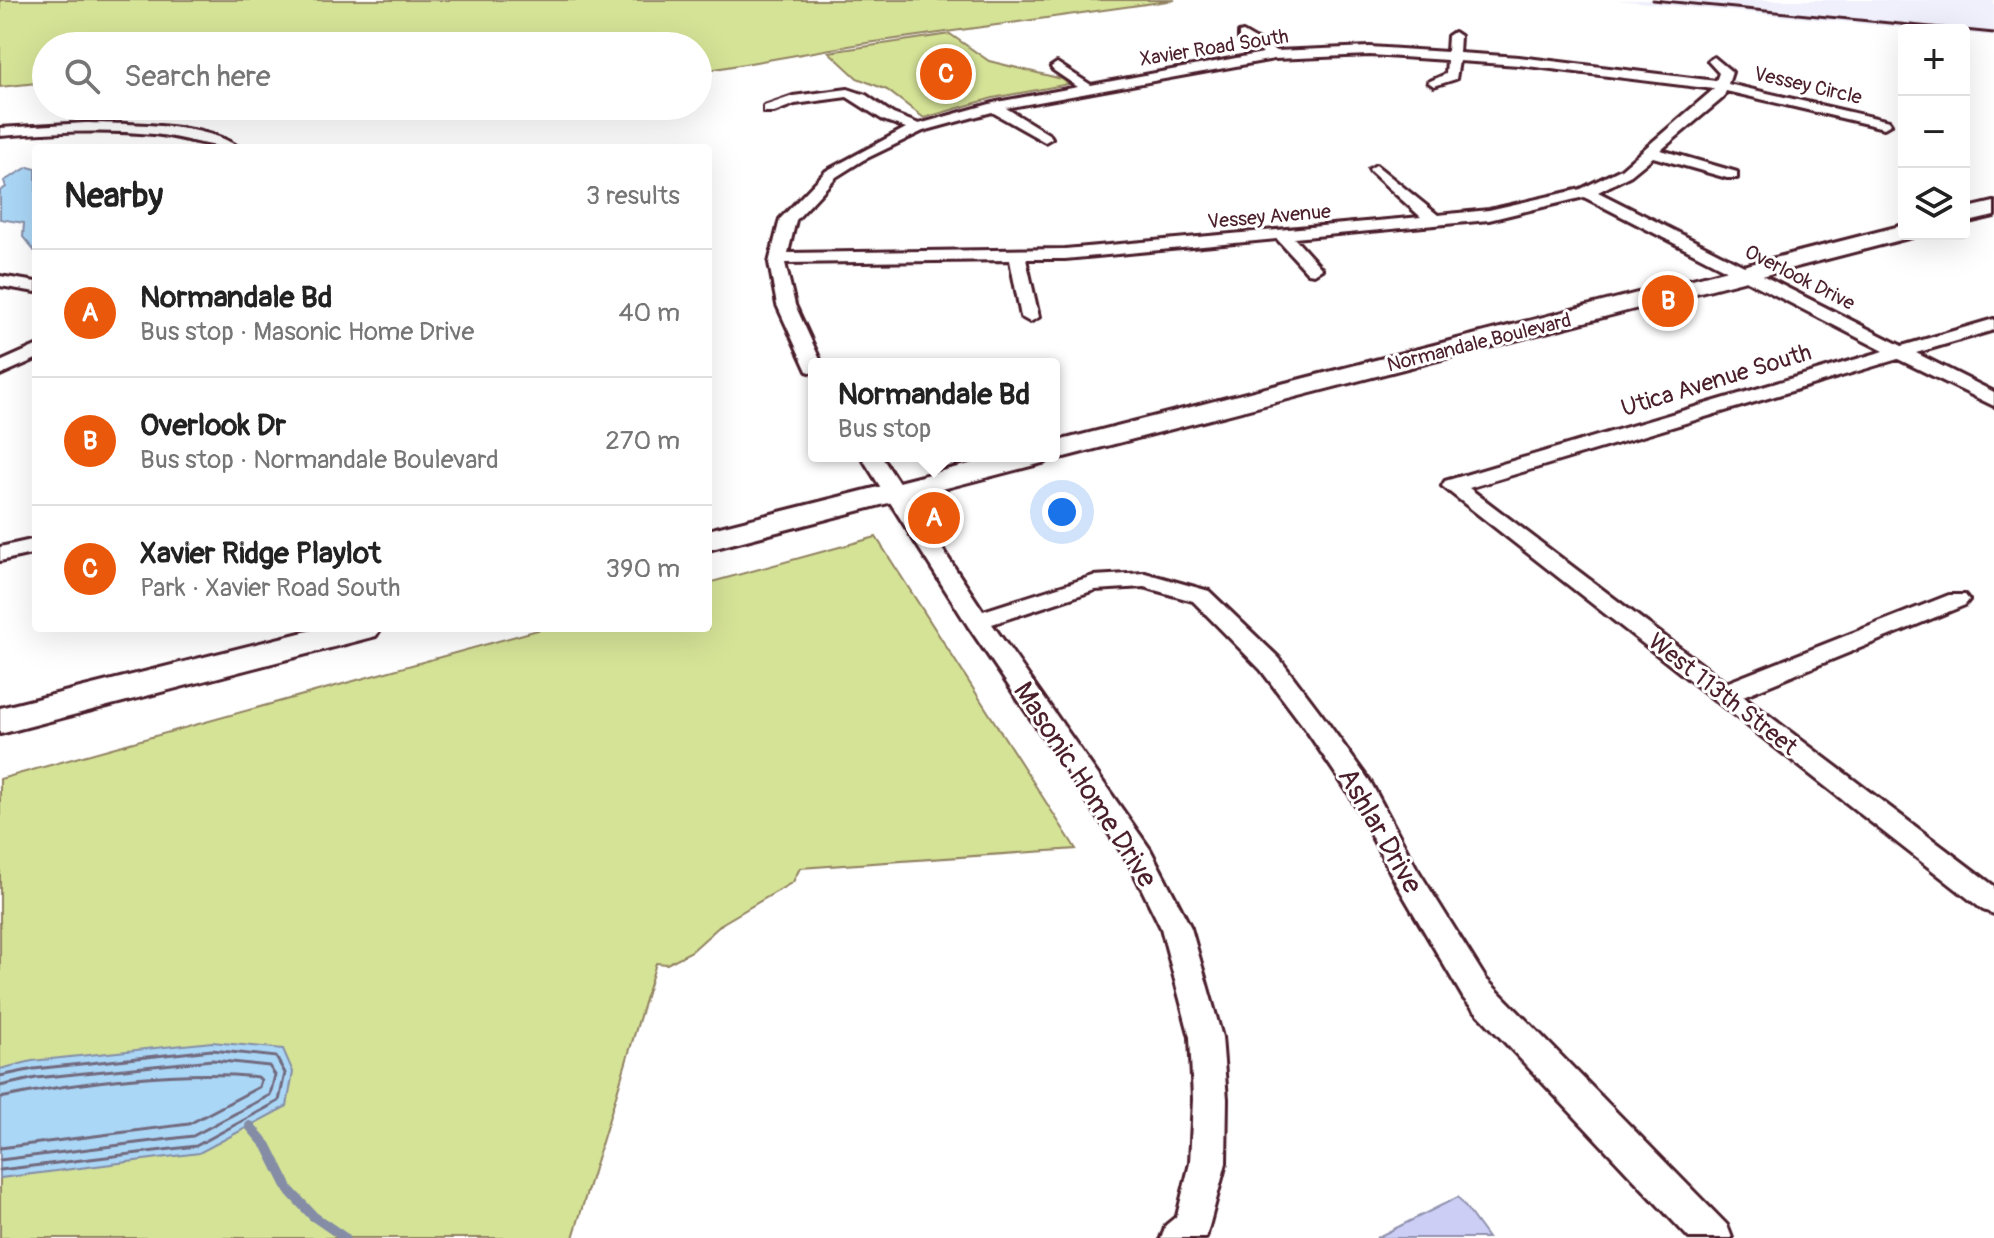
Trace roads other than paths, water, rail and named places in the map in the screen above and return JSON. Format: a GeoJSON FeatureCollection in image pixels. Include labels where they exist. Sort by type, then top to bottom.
{"type":"FeatureCollection","features":[{"type":"Feature","properties":{"kind":"street"},"geometry":{"type":"LineString","coordinates":[[1243,36],[1274,55]]}},
{"type":"Feature","properties":{"kind":"street"},"geometry":{"type":"LineString","coordinates":[[1434,82],[1452,76],[1454,36]]}},
{"type":"Feature","properties":{"kind":"street","name":"Xavier Road South"},"geometry":{"type":"LineString","coordinates":[[777,258],[788,219],[831,174],[858,157],[918,128],[994,107],[1087,88],[1274,55],[1370,51],[1455,55],[1722,86]]}},
{"type":"Feature","properties":{"kind":"street"},"geometry":{"type":"LineString","coordinates":[[1714,61],[1726,72],[1722,86]]}},
{"type":"Feature","properties":{"kind":"street"},"geometry":{"type":"LineString","coordinates":[[1057,67],[1087,88]]}},
{"type":"Feature","properties":{"kind":"street","name":"Vessey Circle"},"geometry":{"type":"LineString","coordinates":[[1722,86],[1884,124]]}},
{"type":"Feature","properties":{"kind":"street","name":"Vessey Avenue"},"geometry":{"type":"LineString","coordinates":[[777,258],[1017,256],[1437,222],[1489,215],[1586,192],[1626,172],[1718,95],[1722,86]]}},
{"type":"Feature","properties":{"kind":"street"},"geometry":{"type":"LineString","coordinates":[[769,109],[793,100],[848,93],[861,98],[888,117],[918,128]]}},
{"type":"Feature","properties":{"kind":"street"},"geometry":{"type":"LineString","coordinates":[[994,107],[1045,138]]}},
{"type":"Feature","properties":{"kind":"street"},"geometry":{"type":"LineString","coordinates":[[0,132],[62,129],[151,131],[221,144]]}},
{"type":"Feature","properties":{"kind":"street"},"geometry":{"type":"LineString","coordinates":[[1651,152],[1732,175]]}},
{"type":"Feature","properties":{"kind":"street"},"geometry":{"type":"LineString","coordinates":[[1376,169],[1437,222]]}},
{"type":"Feature","properties":{"kind":"street","name":"Overlook Drive"},"geometry":{"type":"LineString","coordinates":[[1586,192],[1994,400]]}},
{"type":"Feature","properties":{"kind":"street"},"geometry":{"type":"LineString","coordinates":[[1970,215],[1994,209]]}},
{"type":"Feature","properties":{"kind":"street","name":"Normandale Boulevard"},"geometry":{"type":"LineString","coordinates":[[1060,449],[1898,234]]}},
{"type":"Feature","properties":{"kind":"street"},"geometry":{"type":"LineString","coordinates":[[1282,235],[1314,269]]}},
{"type":"Feature","properties":{"kind":"street"},"geometry":{"type":"LineString","coordinates":[[1017,256],[1030,317]]}},
{"type":"Feature","properties":{"kind":"street"},"geometry":{"type":"LineString","coordinates":[[777,258],[786,305],[810,358]]}},
{"type":"Feature","properties":{"kind":"street"},"geometry":{"type":"LineString","coordinates":[[0,281],[32,286]]}},
{"type":"Feature","properties":{"kind":"street","name":"Utica Avenue South"},"geometry":{"type":"LineString","coordinates":[[1453,486],[1994,324]]}},
{"type":"Feature","properties":{"kind":"street"},"geometry":{"type":"LineString","coordinates":[[0,369],[32,354]]}},
{"type":"Feature","properties":{"kind":"street","name":"Masonic Home Drive"},"geometry":{"type":"LineString","coordinates":[[875,462],[977,621],[1140,857],[1176,928],[1206,1037],[1210,1099],[1208,1163],[1193,1226],[1179,1238]]}},
{"type":"Feature","properties":{"kind":"street"},"geometry":{"type":"LineString","coordinates":[[712,539],[1013,462]]}},
{"type":"Feature","properties":{"kind":"street","name":"West 113th Street"},"geometry":{"type":"LineString","coordinates":[[1453,486],[1994,902]]}},
{"type":"Feature","properties":{"kind":"street"},"geometry":{"type":"LineString","coordinates":[[0,554],[32,547]]}},
{"type":"Feature","properties":{"kind":"street","name":"Ashlar Drive"},"geometry":{"type":"LineString","coordinates":[[977,621],[1093,583],[1145,580],[1201,596],[1270,664],[1320,731],[1361,790],[1406,875],[1475,989],[1714,1238]]}},
{"type":"Feature","properties":{"kind":"street"},"geometry":{"type":"LineString","coordinates":[[1723,694],[1957,600]]}},
{"type":"Feature","properties":{"kind":"street"},"geometry":{"type":"LineString","coordinates":[[0,721],[336,632]]}},
{"type":"Feature","properties":{"kind":"water"},"geometry":{"type":"Polygon","coordinates":[[[28,167],[32,168],[32,248],[23,237],[24,223],[0,219],[0,191],[6,187],[4,181],[28,167]]]}},
{"type":"Feature","properties":{"kind":"water"},"geometry":{"type":"Polygon","coordinates":[[[212,1042],[283,1049],[293,1072],[287,1106],[199,1153],[0,1178],[0,1069],[32,1061],[212,1042]]]}},
{"type":"Feature","properties":{"kind":"waterway"},"geometry":{"type":"LineString","coordinates":[[250,1126],[267,1146],[289,1190],[313,1216],[345,1238]]}},
{"type":"Feature","properties":{"kind":"railway"},"geometry":{"type":"LineString","coordinates":[[1653,0],[1900,24]]}},
{"type":"Feature","properties":{"kind":"railway"},"geometry":{"type":"LineString","coordinates":[[1970,31],[1994,33]]}},
{"type":"Feature","properties":{"kind":"place","name":"Xavier Ridge Playlot"},"geometry":{"type":"Point","coordinates":[946,74]}},
{"type":"Feature","properties":{"kind":"place","name":"Overlook Dr"},"geometry":{"type":"Point","coordinates":[1668,301]}},
{"type":"Feature","properties":{"kind":"place","name":"Normandale Bd"},"geometry":{"type":"Point","coordinates":[934,518]}}]}
